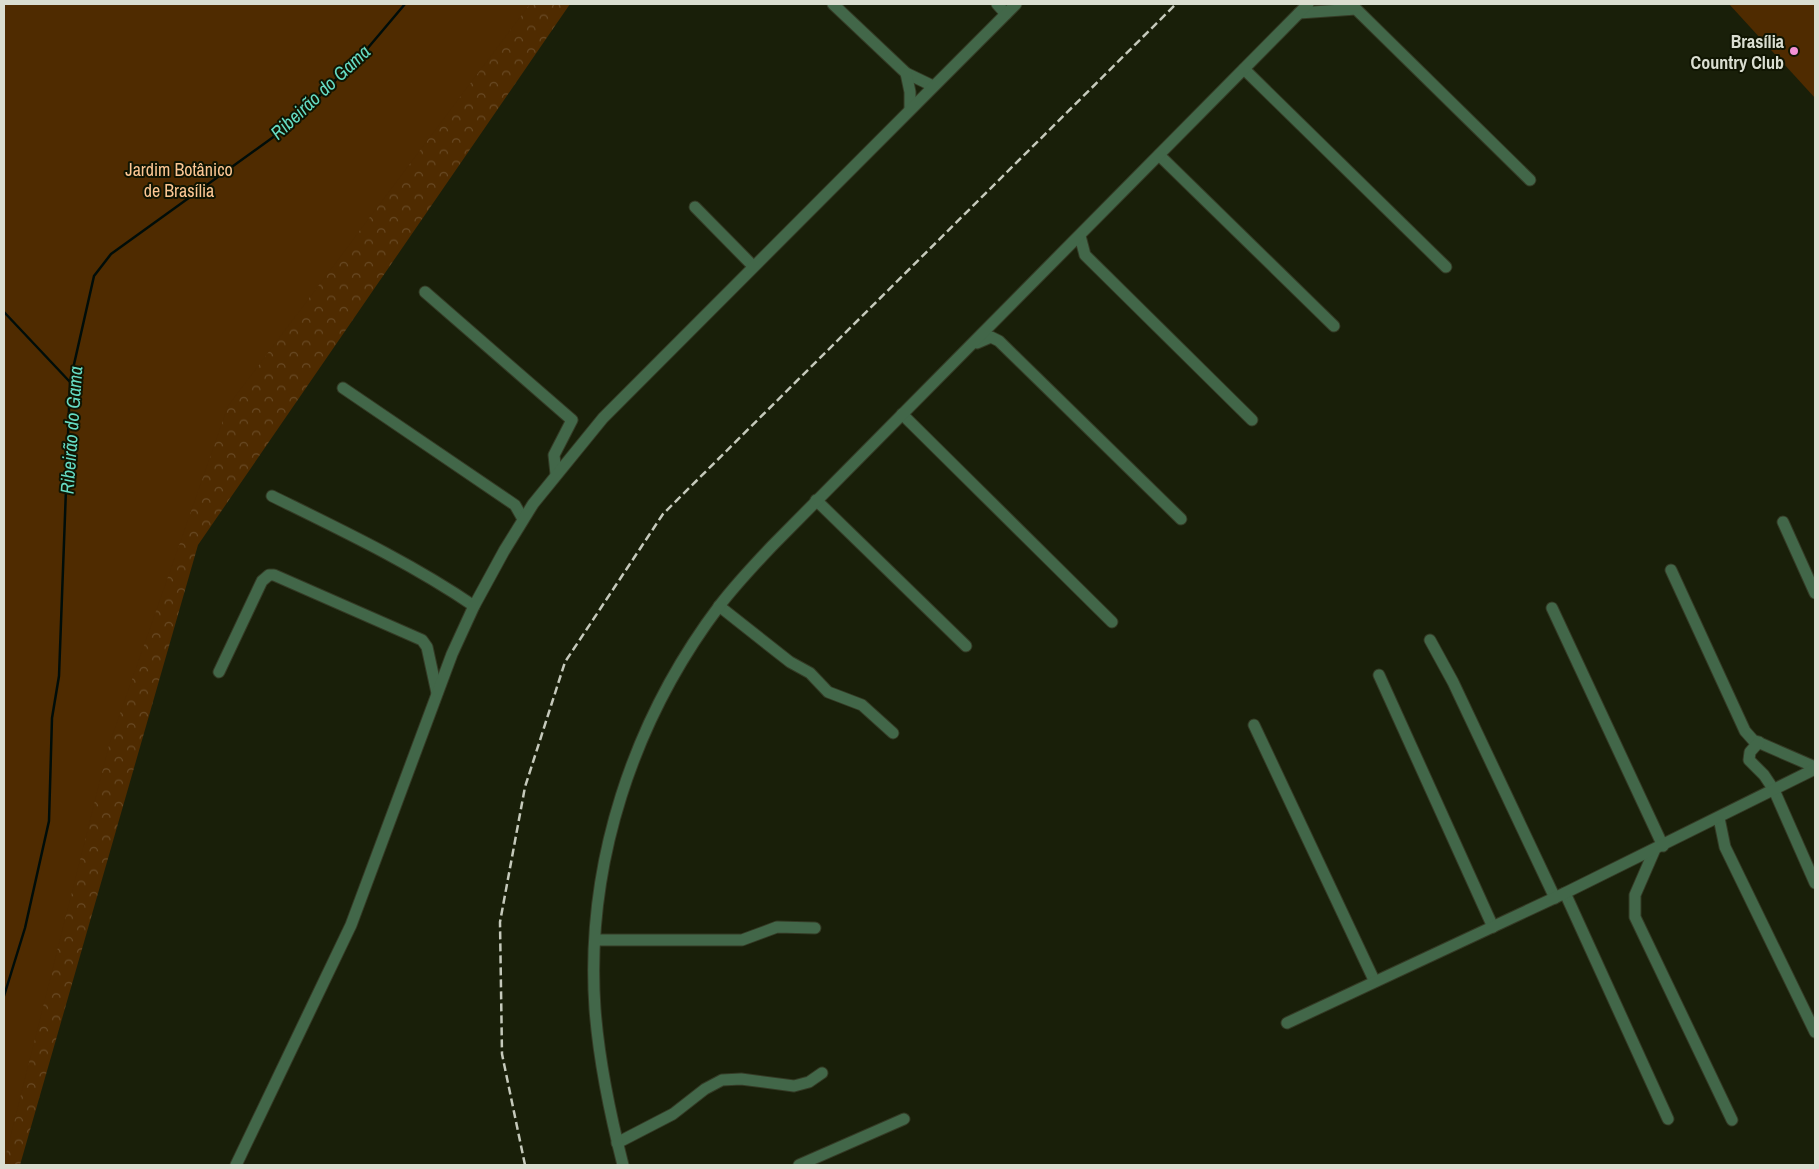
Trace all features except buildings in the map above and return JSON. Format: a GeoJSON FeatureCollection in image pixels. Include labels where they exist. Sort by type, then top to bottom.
{"type":"FeatureCollection","features":[{"type":"Feature","properties":{"kind":"street"},"geometry":{"type":"LineString","coordinates":[[833,4],[906,73],[933,86]]}},
{"type":"Feature","properties":{"kind":"street"},"geometry":{"type":"LineString","coordinates":[[997,4],[1006,14]]}},
{"type":"Feature","properties":{"kind":"street"},"geometry":{"type":"LineString","coordinates":[[236,1165],[352,925],[458,639],[474,606],[533,504],[603,418],[910,108],[1016,4]]}},
{"type":"Feature","properties":{"kind":"street"},"geometry":{"type":"LineString","coordinates":[[623,1165],[602,1072],[595,1009],[596,940],[605,854],[623,788],[642,738],[662,697],[719,606],[746,574],[816,500],[1080,236],[1308,4]]}},
{"type":"Feature","properties":{"kind":"street"},"geometry":{"type":"LineString","coordinates":[[1299,13],[1356,9],[1530,180]]}},
{"type":"Feature","properties":{"kind":"street"},"geometry":{"type":"LineString","coordinates":[[1244,69],[1446,267]]}},
{"type":"Feature","properties":{"kind":"street"},"geometry":{"type":"LineString","coordinates":[[906,73],[910,92],[910,108]]}},
{"type":"Feature","properties":{"kind":"street"},"geometry":{"type":"LineString","coordinates":[[1159,155],[1334,326]]}},
{"type":"Feature","properties":{"kind":"street"},"geometry":{"type":"LineString","coordinates":[[695,207],[753,266]]}},
{"type":"Feature","properties":{"kind":"street"},"geometry":{"type":"LineString","coordinates":[[1080,236],[1085,255],[1252,420]]}},
{"type":"Feature","properties":{"kind":"street"},"geometry":{"type":"LineString","coordinates":[[1065,251],[1085,255]]}},
{"type":"Feature","properties":{"kind":"street"},"geometry":{"type":"LineString","coordinates":[[425,292],[572,420],[554,455],[556,474]]}},
{"type":"Feature","properties":{"kind":"street"},"geometry":{"type":"LineString","coordinates":[[968,348],[987,338],[994,338],[999,341],[1181,519]]}},
{"type":"Feature","properties":{"kind":"street"},"geometry":{"type":"LineString","coordinates":[[343,388],[516,505],[523,519]]}},
{"type":"Feature","properties":{"kind":"street"},"geometry":{"type":"LineString","coordinates":[[902,414],[1112,622]]}},
{"type":"Feature","properties":{"kind":"street"},"geometry":{"type":"LineString","coordinates":[[272,496],[390,555],[431,578],[474,606]]}},
{"type":"Feature","properties":{"kind":"street"},"geometry":{"type":"LineString","coordinates":[[816,500],[966,646]]}},
{"type":"Feature","properties":{"kind":"street"},"geometry":{"type":"LineString","coordinates":[[516,505],[533,504]]}},
{"type":"Feature","properties":{"kind":"street"},"geometry":{"type":"LineString","coordinates":[[1783,522],[1815,593]]}},
{"type":"Feature","properties":{"kind":"street"},"geometry":{"type":"LineString","coordinates":[[1670,570],[1745,731],[1759,742],[1815,768]]}},
{"type":"Feature","properties":{"kind":"street"},"geometry":{"type":"LineString","coordinates":[[219,672],[262,581],[269,575],[274,575],[422,640],[429,654],[437,693]]}},
{"type":"Feature","properties":{"kind":"street"},"geometry":{"type":"LineString","coordinates":[[719,606],[790,662],[810,673],[828,692],[862,705],[893,733]]}},
{"type":"Feature","properties":{"kind":"street"},"geometry":{"type":"LineString","coordinates":[[1552,608],[1659,848]]}},
{"type":"Feature","properties":{"kind":"street"},"geometry":{"type":"LineString","coordinates":[[1430,640],[1560,896],[1668,1119]]}},
{"type":"Feature","properties":{"kind":"street"},"geometry":{"type":"LineString","coordinates":[[1379,675],[1493,927]]}},
{"type":"Feature","properties":{"kind":"street"},"geometry":{"type":"LineString","coordinates":[[1254,725],[1374,980]]}},
{"type":"Feature","properties":{"kind":"street"},"geometry":{"type":"LineString","coordinates":[[1759,742],[1750,752],[1749,760],[1764,775],[1774,790],[1815,883]]}},
{"type":"Feature","properties":{"kind":"street"},"geometry":{"type":"LineString","coordinates":[[1287,1023],[1374,980],[1560,896],[1719,818],[1815,768]]}},
{"type":"Feature","properties":{"kind":"street"},"geometry":{"type":"LineString","coordinates":[[1719,818],[1725,847],[1815,1032]]}},
{"type":"Feature","properties":{"kind":"street"},"geometry":{"type":"LineString","coordinates":[[1659,848],[1635,895],[1635,917],[1732,1120]]}},
{"type":"Feature","properties":{"kind":"street"},"geometry":{"type":"LineString","coordinates":[[596,940],[742,940],[777,927],[816,928]]}},
{"type":"Feature","properties":{"kind":"street"},"geometry":{"type":"LineString","coordinates":[[617,1143],[672,1114],[705,1089],[722,1080],[741,1079],[794,1086],[809,1082],[822,1073]]}},
{"type":"Feature","properties":{"kind":"street"},"geometry":{"type":"LineString","coordinates":[[799,1165],[904,1119]]}},
{"type":"Feature","properties":{"kind":"green space","name":"Jardim Botânico de Brasília"},"geometry":{"type":"Polygon","coordinates":[[[4,4],[570,4],[198,545],[20,1165],[4,1165],[4,4]]]}},
{"type":"Feature","properties":{"kind":"green space","name":"Jardim Botânico de Brasília"},"geometry":{"type":"Polygon","coordinates":[[[4,4],[530,4],[228,406],[109,745],[4,1162],[4,4]]]}},
{"type":"Feature","properties":{"kind":"green space","name":"Brasília Country Club"},"geometry":{"type":"Polygon","coordinates":[[[1729,4],[1815,4],[1815,98],[1729,4]]]}},
{"type":"Feature","properties":{"kind":"waterway","name":"Ribeirão do Gama"},"geometry":{"type":"LineString","coordinates":[[4,996],[25,928],[49,821],[52,718],[59,676],[70,382],[94,276],[111,254],[290,125],[367,49],[405,4]]}},
{"type":"Feature","properties":{"kind":"waterway"},"geometry":{"type":"LineString","coordinates":[[4,312],[70,382]]}},
{"type":"Feature","properties":{"kind":"railway"},"geometry":{"type":"LineString","coordinates":[[525,1165],[502,1054],[500,922],[525,787],[565,662],[663,514],[1176,4]]}},
{"type":"Feature","properties":{"kind":"place","name":"Brasília Country Club"},"geometry":{"type":"Point","coordinates":[1794,51]}}]}
